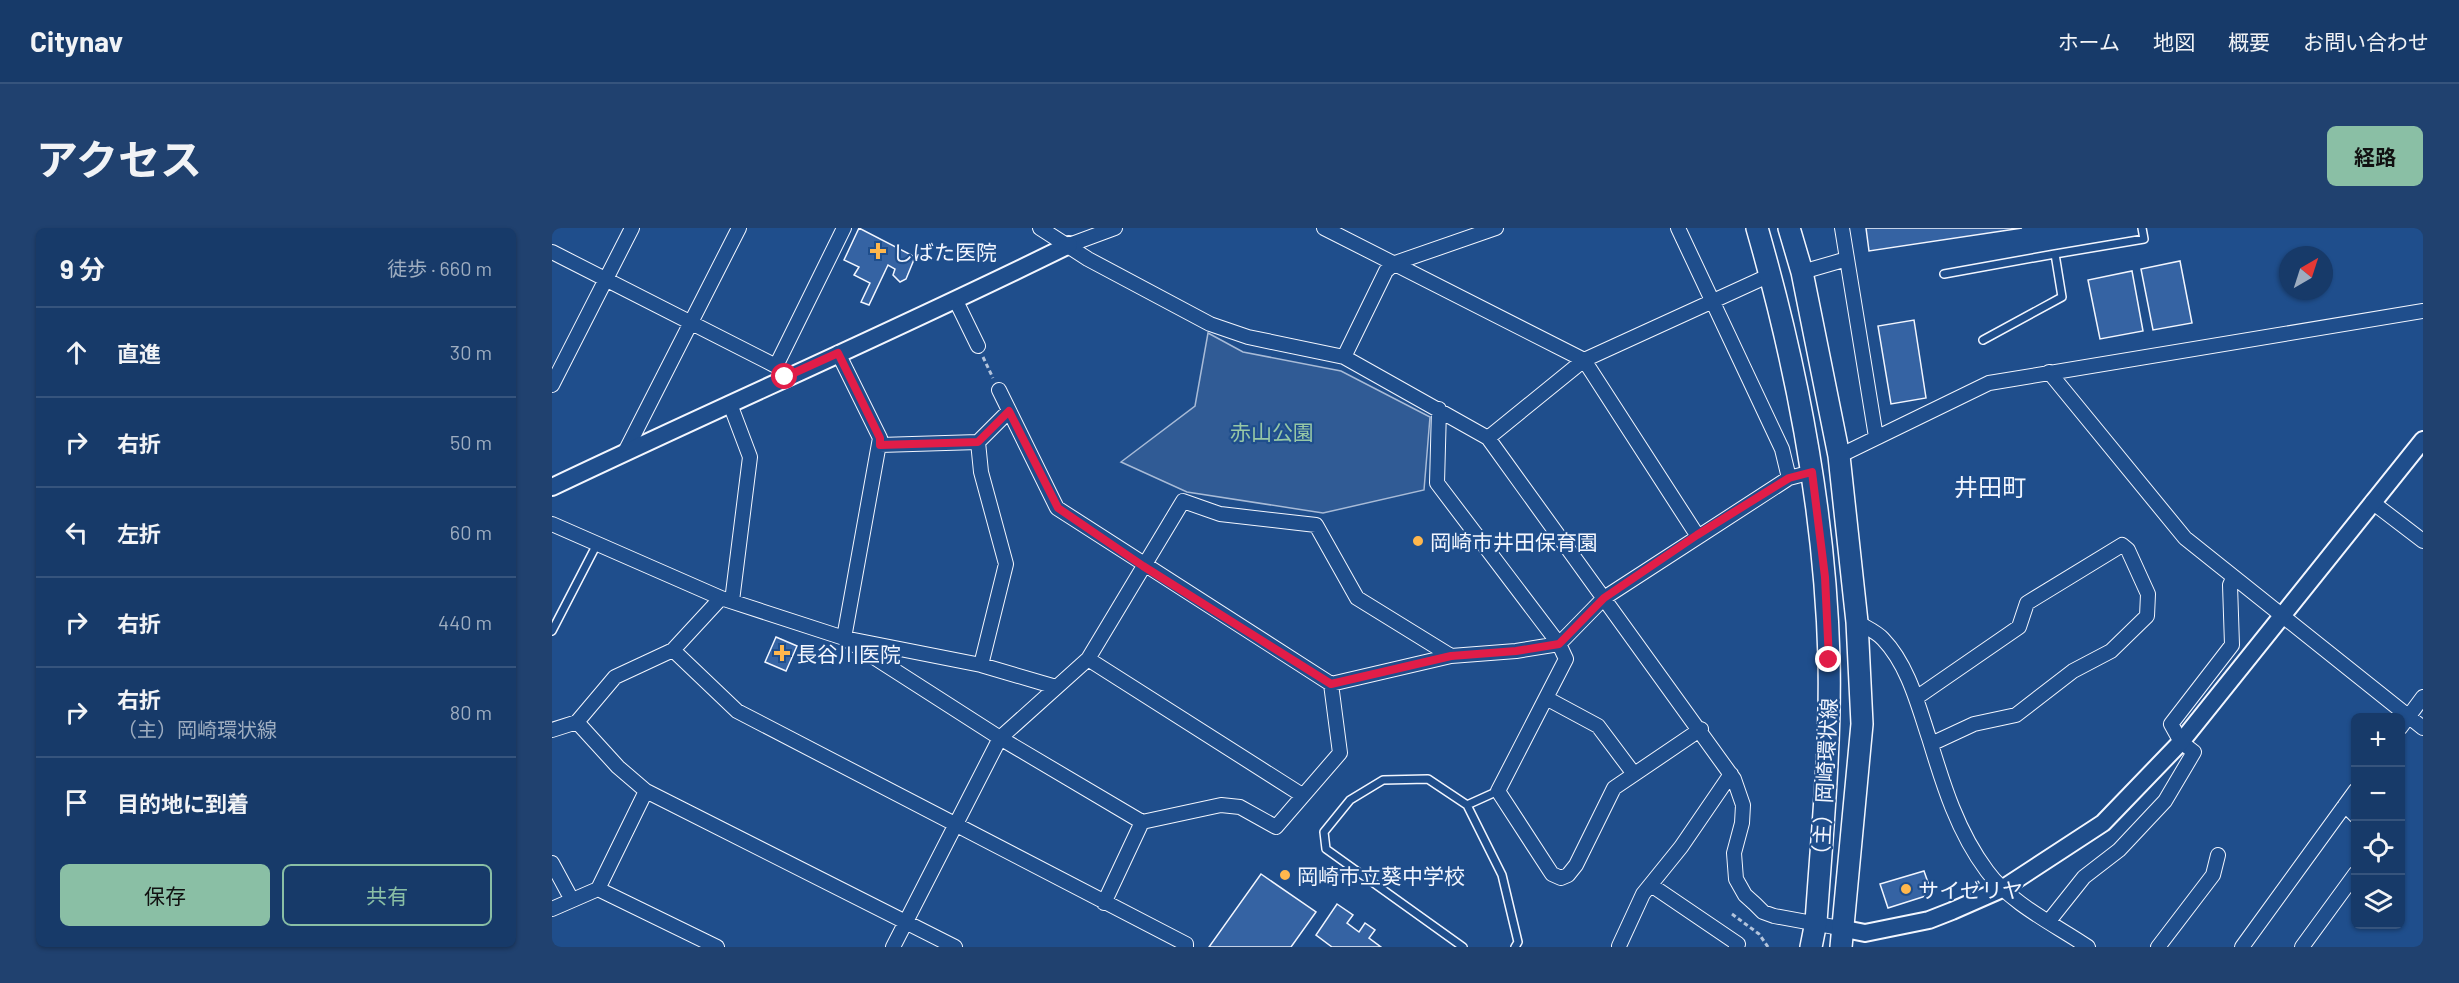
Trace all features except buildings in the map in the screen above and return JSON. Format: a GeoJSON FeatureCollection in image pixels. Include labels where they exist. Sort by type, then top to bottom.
{"type":"FeatureCollection","features":[{"type":"Feature","properties":{"kind":"main road","name":"（主）岡崎環状線"},"geometry":{"type":"LineString","coordinates":[[1757,228],[1770,276],[1812,472],[1825,577],[1829,660],[1827,746],[1816,922],[1811,947]]}},
{"type":"Feature","properties":{"kind":"main road","name":"（主）岡崎環状線"},"geometry":{"type":"LineString","coordinates":[[1789,228],[1802,272],[1839,456],[1857,622],[1862,724],[1843,938]]}},
{"type":"Feature","properties":{"kind":"street"},"geometry":{"type":"LineString","coordinates":[[552,385],[632,228]]}},
{"type":"Feature","properties":{"kind":"street"},"geometry":{"type":"LineString","coordinates":[[626,452],[739,228]]}},
{"type":"Feature","properties":{"kind":"street"},"geometry":{"type":"LineString","coordinates":[[781,371],[844,228]]}},
{"type":"Feature","properties":{"kind":"street"},"geometry":{"type":"LineString","coordinates":[[1040,228],[1069,244],[1088,259],[1210,324],[1248,337],[1344,357],[1488,438],[1701,729],[1731,774],[1743,805],[1742,823],[1734,853],[1733,868],[1745,895],[1763,912],[1816,922],[1843,938],[1929,920],[2002,889],[2103,823],[2181,742],[2423,440]]}},
{"type":"Feature","properties":{"kind":"street"},"geometry":{"type":"LineString","coordinates":[[552,487],[730,404],[781,371],[838,353],[956,301],[1069,244],[1115,228]]}},
{"type":"Feature","properties":{"kind":"street"},"geometry":{"type":"LineString","coordinates":[[1324,228],[1584,360],[1697,535]]}},
{"type":"Feature","properties":{"kind":"street"},"geometry":{"type":"LineString","coordinates":[[1344,357],[1386,271],[1395,263],[1496,228]]}},
{"type":"Feature","properties":{"kind":"street"},"geometry":{"type":"LineString","coordinates":[[1678,228],[1782,449],[1789,478]]}},
{"type":"Feature","properties":{"kind":"street"},"geometry":{"type":"LineString","coordinates":[[1842,228],[1876,437]]}},
{"type":"Feature","properties":{"kind":"street"},"geometry":{"type":"LineString","coordinates":[[552,252],[693,323],[781,371]]}},
{"type":"Feature","properties":{"kind":"street"},"geometry":{"type":"LineString","coordinates":[[1802,272],[1847,259]]}},
{"type":"Feature","properties":{"kind":"street"},"geometry":{"type":"LineString","coordinates":[[1488,438],[1584,360],[1770,276]]}},
{"type":"Feature","properties":{"kind":"street"},"geometry":{"type":"LineString","coordinates":[[956,301],[978,346]]}},
{"type":"Feature","properties":{"kind":"street"},"geometry":{"type":"LineString","coordinates":[[1839,456],[1989,383],[2423,311]]}},
{"type":"Feature","properties":{"kind":"street"},"geometry":{"type":"LineString","coordinates":[[838,353],[880,438],[843,638]]}},
{"type":"Feature","properties":{"kind":"street"},"geometry":{"type":"LineString","coordinates":[[2049,372],[2169,521],[2393,713]]}},
{"type":"Feature","properties":{"kind":"street"},"geometry":{"type":"LineString","coordinates":[[999,390],[1058,508],[1143,566],[1331,684],[1451,656],[1516,651],[1559,644],[1604,598],[1697,535],[1789,478],[1812,472]]}},
{"type":"Feature","properties":{"kind":"street"},"geometry":{"type":"LineString","coordinates":[[552,730],[578,722],[615,678],[673,650],[727,599],[750,457],[730,404]]}},
{"type":"Feature","properties":{"kind":"street"},"geometry":{"type":"LineString","coordinates":[[1439,409],[1437,483],[1559,644],[1566,659],[1498,791],[1552,874],[1561,878],[1568,875],[1576,865],[1614,788],[1701,729]]}},
{"type":"Feature","properties":{"kind":"street"},"geometry":{"type":"LineString","coordinates":[[880,445],[978,442],[1009,411]]}},
{"type":"Feature","properties":{"kind":"street"},"geometry":{"type":"LineString","coordinates":[[978,442],[981,472],[1006,564],[981,665]]}},
{"type":"Feature","properties":{"kind":"street"},"geometry":{"type":"LineString","coordinates":[[893,947],[1000,738],[1088,658],[1183,501],[1220,514],[1316,525],[1357,598],[1451,656]]}},
{"type":"Feature","properties":{"kind":"street"},"geometry":{"type":"LineString","coordinates":[[2372,502],[2423,541]]}},
{"type":"Feature","properties":{"kind":"street"},"geometry":{"type":"LineString","coordinates":[[552,524],[727,599],[843,638],[981,665],[1056,687]]}},
{"type":"Feature","properties":{"kind":"street"},"geometry":{"type":"LineString","coordinates":[[1916,698],[2019,627],[2027,603],[2122,545],[2128,550],[2148,594],[2147,616],[2111,651],[2073,670],[2016,715],[1974,724],[1931,744]]}},
{"type":"Feature","properties":{"kind":"street"},"geometry":{"type":"LineString","coordinates":[[2049,921],[2084,877],[2119,850],[2165,801],[2194,752],[2181,742],[2171,724],[2232,645],[2230,585],[2233,578]]}},
{"type":"Feature","properties":{"kind":"street"},"geometry":{"type":"LineString","coordinates":[[1857,622],[1883,638],[1901,666],[1916,698],[1952,807],[1966,838],[2002,889],[2088,947]]}},
{"type":"Feature","properties":{"kind":"street"},"geometry":{"type":"LineString","coordinates":[[843,638],[1000,738],[1142,822],[1221,805],[1240,807],[1276,827],[1340,753],[1331,684]]}},
{"type":"Feature","properties":{"kind":"street"},"geometry":{"type":"LineString","coordinates":[[673,650],[737,711],[1186,944],[1186,947]]}},
{"type":"Feature","properties":{"kind":"street"},"geometry":{"type":"LineString","coordinates":[[1088,658],[1302,795]]}},
{"type":"Feature","properties":{"kind":"street"},"geometry":{"type":"LineString","coordinates":[[2405,721],[2423,697]]}},
{"type":"Feature","properties":{"kind":"street"},"geometry":{"type":"LineString","coordinates":[[1546,698],[1598,726],[1634,774]]}},
{"type":"Feature","properties":{"kind":"street"},"geometry":{"type":"LineString","coordinates":[[578,722],[618,767],[646,791],[956,947]]}},
{"type":"Feature","properties":{"kind":"street"},"geometry":{"type":"LineString","coordinates":[[2405,722],[2423,728]]}},
{"type":"Feature","properties":{"kind":"street"},"geometry":{"type":"LineString","coordinates":[[1619,946],[1643,894],[1681,847],[1731,774]]}},
{"type":"Feature","properties":{"kind":"street"},"geometry":{"type":"LineString","coordinates":[[552,909],[598,889],[646,791]]}},
{"type":"Feature","properties":{"kind":"street"},"geometry":{"type":"LineString","coordinates":[[2242,947],[2351,796]]}},
{"type":"Feature","properties":{"kind":"street"},"geometry":{"type":"LineString","coordinates":[[2345,805],[2351,812]]}},
{"type":"Feature","properties":{"kind":"street"},"geometry":{"type":"LineString","coordinates":[[1104,903],[1142,822]]}},
{"type":"Feature","properties":{"kind":"street"},"geometry":{"type":"LineString","coordinates":[[2158,947],[2213,875],[2218,855]]}},
{"type":"Feature","properties":{"kind":"street"},"geometry":{"type":"LineString","coordinates":[[552,863],[572,900]]}},
{"type":"Feature","properties":{"kind":"street"},"geometry":{"type":"LineString","coordinates":[[2302,947],[2354,875]]}},
{"type":"Feature","properties":{"kind":"street"},"geometry":{"type":"LineString","coordinates":[[1651,885],[1738,944],[1736,947]]}},
{"type":"Feature","properties":{"kind":"street"},"geometry":{"type":"LineString","coordinates":[[598,889],[717,947]]}},
{"type":"Feature","properties":{"kind":"lane"},"geometry":{"type":"LineString","coordinates":[[1944,274],[2144,239],[2142,228]]}},
{"type":"Feature","properties":{"kind":"lane"},"geometry":{"type":"LineString","coordinates":[[1983,340],[2062,297],[2055,254]]}},
{"type":"Feature","properties":{"kind":"lane"},"geometry":{"type":"LineString","coordinates":[[552,632],[597,544]]}},
{"type":"Feature","properties":{"kind":"lane"},"geometry":{"type":"LineString","coordinates":[[1463,947],[1326,849],[1324,832],[1350,800],[1383,780],[1428,779],[1467,805],[1502,874],[1518,942],[1515,947]]}},
{"type":"Feature","properties":{"kind":"lane"},"geometry":{"type":"LineString","coordinates":[[1467,805],[1498,791]]}},
{"type":"Feature","properties":{"kind":"path"},"geometry":{"type":"LineString","coordinates":[[978,346],[999,390]]}},
{"type":"Feature","properties":{"kind":"path"},"geometry":{"type":"LineString","coordinates":[[1732,914],[1760,934],[1768,947]]}},
{"type":"Feature","properties":{"kind":"shaded area","name":"赤山公園"},"geometry":{"type":"Polygon","coordinates":[[[1208,333],[1243,352],[1341,371],[1430,417],[1424,490],[1323,513],[1187,492],[1121,462],[1195,406],[1208,333]]]}},
{"type":"Feature","properties":{"kind":"place","name":"しばた医院"},"geometry":{"type":"Point","coordinates":[878,251]}},
{"type":"Feature","properties":{"kind":"place","name":"岡崎市井田保育園"},"geometry":{"type":"Point","coordinates":[1418,541]}},
{"type":"Feature","properties":{"kind":"place","name":"長谷川医院"},"geometry":{"type":"Point","coordinates":[782,653]}},
{"type":"Feature","properties":{"kind":"place","name":"岡崎市立葵中学校"},"geometry":{"type":"Point","coordinates":[1285,875]}},
{"type":"Feature","properties":{"kind":"place","name":"サイゼリヤ"},"geometry":{"type":"Point","coordinates":[1906,889]}},
{"type":"Feature","properties":{"kind":"district","name":"井田町"},"geometry":{"type":"Point","coordinates":[1990,486]}},
{"type":"Feature","properties":{"kind":"route"},"geometry":{"type":"LineString","coordinates":[[785,377],[838,353],[880,438],[880,445],[978,442],[1009,411],[1058,508],[1143,566],[1331,684],[1451,656],[1516,651],[1559,644],[1604,598],[1697,535],[1789,478],[1812,472],[1825,577],[1829,660]]}}]}
